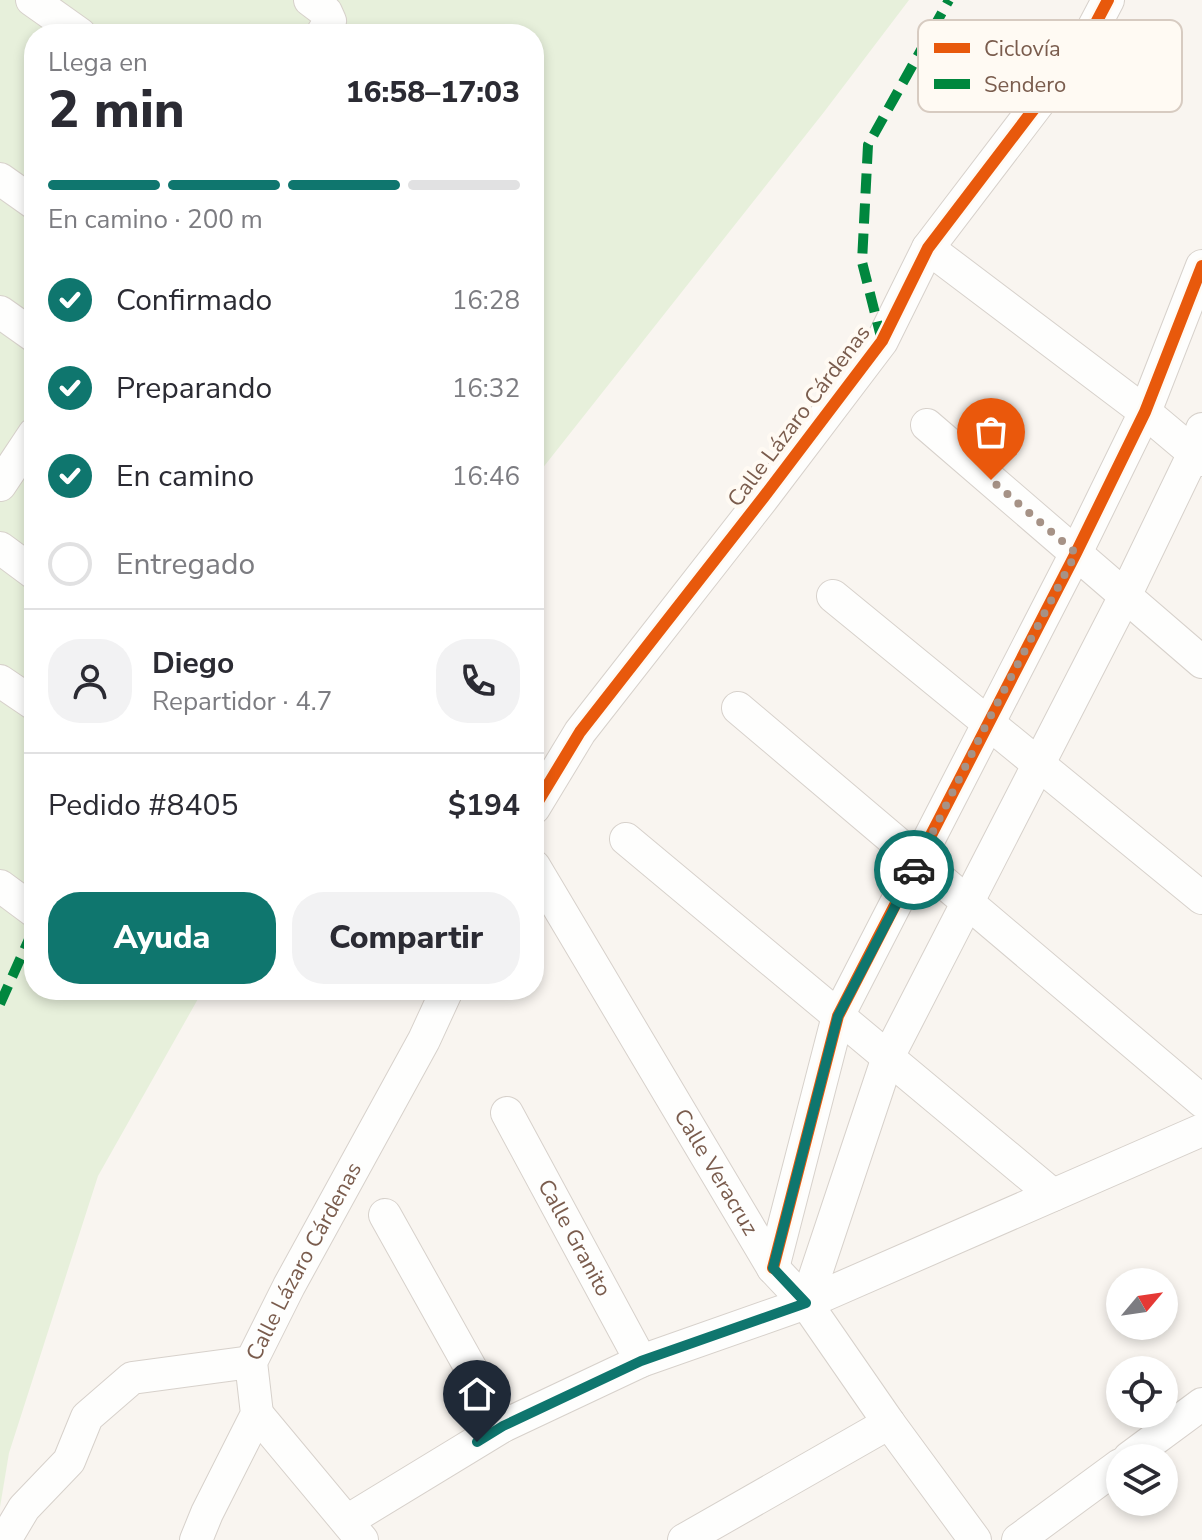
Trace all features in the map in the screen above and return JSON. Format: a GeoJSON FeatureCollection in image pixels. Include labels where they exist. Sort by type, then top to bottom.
{"type":"FeatureCollection","features":[{"type":"Feature","properties":{"kind":"street"},"geometry":{"type":"LineString","coordinates":[[32,0],[66,24]]}},
{"type":"Feature","properties":{"kind":"street","name":"Calle Lázaro Cárdenas"},"geometry":{"type":"LineString","coordinates":[[1097,20],[1108,0]]}},
{"type":"Feature","properties":{"kind":"street","name":"Calle Lázaro Cárdenas"},"geometry":{"type":"LineString","coordinates":[[544,791],[580,732],[882,341],[928,248],[1032,112]]}},
{"type":"Feature","properties":{"kind":"street"},"geometry":{"type":"LineString","coordinates":[[0,179],[24,196]]}},
{"type":"Feature","properties":{"kind":"street"},"geometry":{"type":"LineString","coordinates":[[806,1303],[888,1057],[1199,448],[1145,412],[928,248]]}},
{"type":"Feature","properties":{"kind":"street"},"geometry":{"type":"LineString","coordinates":[[773,1268],[838,1016],[1145,412],[1202,266]]}},
{"type":"Feature","properties":{"kind":"street"},"geometry":{"type":"LineString","coordinates":[[0,312],[24,329]]}},
{"type":"Feature","properties":{"kind":"street"},"geometry":{"type":"LineString","coordinates":[[927,425],[1202,662]]}},
{"type":"Feature","properties":{"kind":"street"},"geometry":{"type":"LineString","coordinates":[[0,485],[24,449]]}},
{"type":"Feature","properties":{"kind":"street"},"geometry":{"type":"LineString","coordinates":[[0,548],[24,566]]}},
{"type":"Feature","properties":{"kind":"street"},"geometry":{"type":"LineString","coordinates":[[833,596],[1202,898]]}},
{"type":"Feature","properties":{"kind":"street"},"geometry":{"type":"LineString","coordinates":[[0,681],[24,697]]}},
{"type":"Feature","properties":{"kind":"street"},"geometry":{"type":"LineString","coordinates":[[738,708],[1202,1101]]}},
{"type":"Feature","properties":{"kind":"street"},"geometry":{"type":"LineString","coordinates":[[626,839],[1053,1195]]}},
{"type":"Feature","properties":{"kind":"street","name":"Calle Veracruz"},"geometry":{"type":"LineString","coordinates":[[544,883],[773,1268],[806,1303],[975,1540]]}},
{"type":"Feature","properties":{"kind":"street"},"geometry":{"type":"LineString","coordinates":[[0,886],[24,904]]}},
{"type":"Feature","properties":{"kind":"street","name":"Calle Lázaro Cárdenas"},"geometry":{"type":"LineString","coordinates":[[257,1414],[251,1362],[289,1286],[424,1040],[442,1000]]}},
{"type":"Feature","properties":{"kind":"street","name":"Calle Granito"},"geometry":{"type":"LineString","coordinates":[[507,1113],[641,1361]]}},
{"type":"Feature","properties":{"kind":"street"},"geometry":{"type":"LineString","coordinates":[[196,1540],[257,1414],[354,1530],[503,1426],[641,1361],[806,1303],[1202,1130]]}},
{"type":"Feature","properties":{"kind":"street"},"geometry":{"type":"LineString","coordinates":[[385,1215],[503,1426]]}},
{"type":"Feature","properties":{"kind":"street"},"geometry":{"type":"LineString","coordinates":[[5,1540],[24,1508],[69,1461],[87,1417],[132,1378],[251,1362]]}},
{"type":"Feature","properties":{"kind":"street"},"geometry":{"type":"LineString","coordinates":[[1148,1444],[1202,1404]]}},
{"type":"Feature","properties":{"kind":"street"},"geometry":{"type":"LineString","coordinates":[[684,1540],[889,1423]]}},
{"type":"Feature","properties":{"kind":"street"},"geometry":{"type":"LineString","coordinates":[[1018,1540],[1106,1475]]}},
{"type":"Feature","properties":{"kind":"green space"},"geometry":{"type":"Polygon","coordinates":[[[0,0],[909,0],[544,466],[544,24],[24,24],[24,1000],[197,1000],[98,1176],[9,1453],[0,1507],[0,0]]]}},
{"type":"Feature","properties":{"kind":"marked path"},"geometry":{"type":"LineString","coordinates":[[938,20],[949,0]]}},
{"type":"Feature","properties":{"kind":"marked path"},"geometry":{"type":"LineString","coordinates":[[882,341],[862,262],[868,145],[918,55]]}},
{"type":"Feature","properties":{"kind":"marked path"},"geometry":{"type":"LineString","coordinates":[[0,1004],[24,950]]}},
{"type":"Feature","properties":{"kind":"cycle path"},"geometry":{"type":"LineString","coordinates":[[1097,20],[1108,0]]}},
{"type":"Feature","properties":{"kind":"cycle path"},"geometry":{"type":"LineString","coordinates":[[544,791],[580,732],[882,341],[928,248],[1032,112]]}},
{"type":"Feature","properties":{"kind":"cycle path"},"geometry":{"type":"LineString","coordinates":[[773,1268],[838,1016],[1145,412],[1202,266]]}},
{"type":"Feature","properties":{"kind":"way so far"},"geometry":{"type":"LineString","coordinates":[[914,870],[1076,553],[991,480]]}},
{"type":"Feature","properties":{"kind":"route"},"geometry":{"type":"LineString","coordinates":[[477,1442],[503,1426],[641,1361],[806,1303],[773,1268],[838,1016],[914,870]]}}]}
